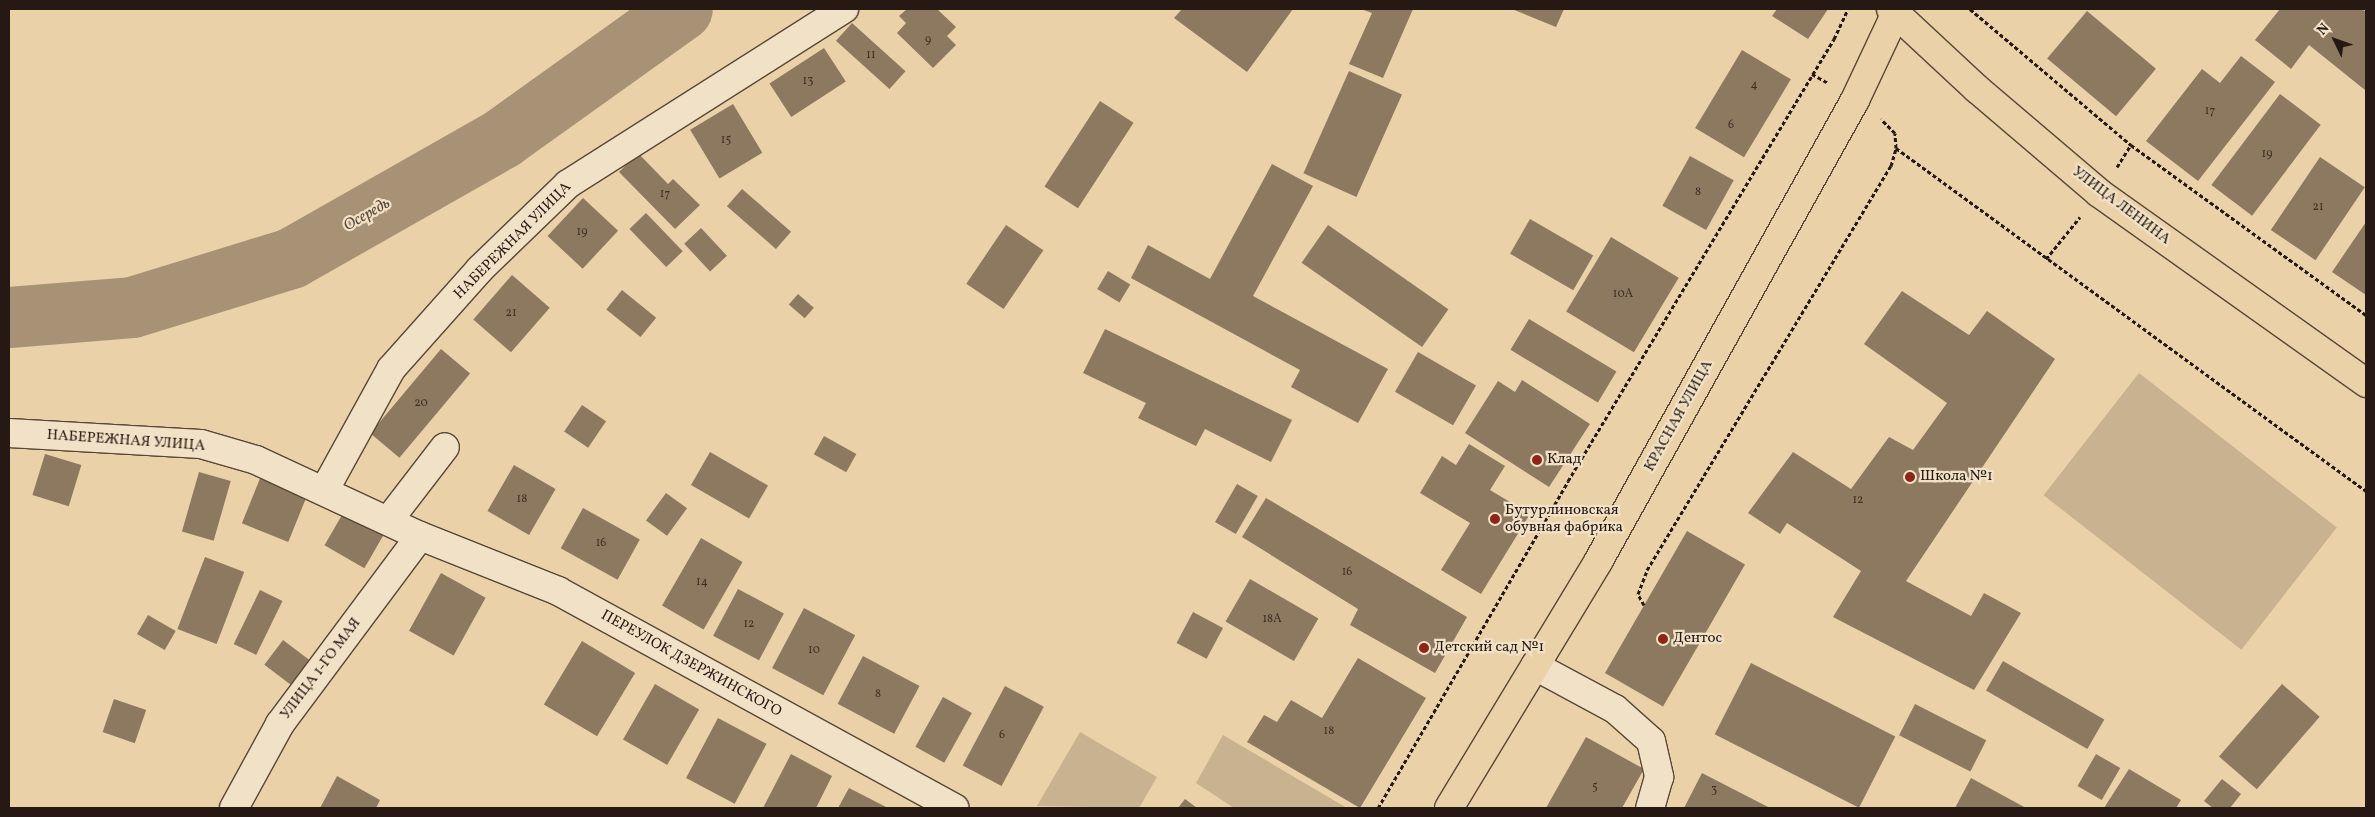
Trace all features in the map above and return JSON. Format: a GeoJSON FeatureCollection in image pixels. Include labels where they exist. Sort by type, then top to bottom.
{"type":"FeatureCollection","features":[{"type":"Feature","properties":{"kind":"main road","name":"КРАСНАЯ УЛИЦА"},"geometry":{"type":"LineString","coordinates":[[1448,808],[1599,560],[1856,100],[1893,12]]}},
{"type":"Feature","properties":{"kind":"main road","name":"УЛИЦА ЛЕНИНА"},"geometry":{"type":"LineString","coordinates":[[1893,12],[2099,193],[2366,384]]}},
{"type":"Feature","properties":{"kind":"street","name":"НАБЕРЕЖНАЯ УЛИЦА"},"geometry":{"type":"LineString","coordinates":[[324,492],[391,369],[480,269],[568,184],[844,9]]}},
{"type":"Feature","properties":{"kind":"street","name":"НАБЕРЕЖНАЯ УЛИЦА"},"geometry":{"type":"LineString","coordinates":[[9,433],[201,444],[256,460],[420,536]]}},
{"type":"Feature","properties":{"kind":"street"},"geometry":{"type":"LineString","coordinates":[[388,521],[444,447]]}},
{"type":"Feature","properties":{"kind":"street","name":"УЛИЦА 1-ГО МАЯ"},"geometry":{"type":"LineString","coordinates":[[234,808],[280,724],[420,536]]}},
{"type":"Feature","properties":{"kind":"street","name":"ПЕРЕУЛОК ДЗЕРЖИНСКОГО"},"geometry":{"type":"LineString","coordinates":[[420,536],[558,591],[954,808]]}},
{"type":"Feature","properties":{"kind":"street"},"geometry":{"type":"LineString","coordinates":[[1535,666],[1615,709],[1651,741],[1659,777],[1650,808]]}},
{"type":"Feature","properties":{"kind":"path"},"geometry":{"type":"LineString","coordinates":[[1378,808],[1568,481],[1812,74],[1848,9]]}},
{"type":"Feature","properties":{"kind":"path"},"geometry":{"type":"LineString","coordinates":[[1970,9],[2131,145],[2366,315]]}},
{"type":"Feature","properties":{"kind":"path"},"geometry":{"type":"LineString","coordinates":[[1644,605],[1638,594],[1647,570],[1834,266],[1891,166],[1896,148],[1894,133],[1873,111],[1812,74]]}},
{"type":"Feature","properties":{"kind":"path"},"geometry":{"type":"LineString","coordinates":[[2046,259],[2099,193],[2131,145]]}},
{"type":"Feature","properties":{"kind":"path"},"geometry":{"type":"LineString","coordinates":[[1896,148],[2366,491]]}},
{"type":"Feature","properties":{"kind":"shaded area"},"geometry":{"type":"Polygon","coordinates":[[[2139,373],[2337,528],[2241,650],[2044,495],[2139,373]]]}},
{"type":"Feature","properties":{"kind":"shaded area"},"geometry":{"type":"Polygon","coordinates":[[[1080,732],[1157,777],[1139,808],[1037,806],[1080,732]]]}},
{"type":"Feature","properties":{"kind":"shaded area"},"geometry":{"type":"Polygon","coordinates":[[[1223,735],[1347,808],[1234,808],[1196,783],[1223,735]]]}},
{"type":"Feature","properties":{"kind":"building"},"geometry":{"type":"Polygon","coordinates":[[[907,9],[937,9],[956,27],[947,36],[956,45],[933,68],[897,33],[906,23],[899,16],[907,9]]]}},
{"type":"Feature","properties":{"kind":"building"},"geometry":{"type":"Polygon","coordinates":[[[1182,9],[1293,9],[1247,72],[1174,18],[1182,9]]]}},
{"type":"Feature","properties":{"kind":"building"},"geometry":{"type":"Polygon","coordinates":[[[1361,9],[1413,9],[1383,78],[1349,64],[1372,13],[1361,9]]]}},
{"type":"Feature","properties":{"kind":"building"},"geometry":{"type":"Polygon","coordinates":[[[1512,9],[1564,9],[1556,27],[1512,9]]]}},
{"type":"Feature","properties":{"kind":"building"},"geometry":{"type":"Polygon","coordinates":[[[1777,9],[1828,9],[1808,39],[1772,16],[1777,9]]]}},
{"type":"Feature","properties":{"kind":"building"},"geometry":{"type":"Polygon","coordinates":[[[2280,9],[2362,9],[2366,12],[2365,90],[2309,45],[2291,69],[2255,40],[2280,9]]]}},
{"type":"Feature","properties":{"kind":"building"},"geometry":{"type":"Polygon","coordinates":[[[2087,11],[2156,69],[2116,116],[2047,58],[2087,11]]]}},
{"type":"Feature","properties":{"kind":"building"},"geometry":{"type":"Polygon","coordinates":[[[852,23],[906,71],[889,89],[836,41],[852,23]]]}},
{"type":"Feature","properties":{"kind":"building"},"geometry":{"type":"Polygon","coordinates":[[[824,48],[846,82],[791,117],[769,83],[824,48]]]}},
{"type":"Feature","properties":{"kind":"building"},"geometry":{"type":"Polygon","coordinates":[[[1742,50],[1791,79],[1744,157],[1695,128],[1742,50]]]}},
{"type":"Feature","properties":{"kind":"building"},"geometry":{"type":"Polygon","coordinates":[[[2241,56],[2275,82],[2198,181],[2146,141],[2202,69],[2220,83],[2241,56]]]}},
{"type":"Feature","properties":{"kind":"building"},"geometry":{"type":"Polygon","coordinates":[[[1349,71],[1402,95],[1356,197],[1303,173],[1349,71]]]}},
{"type":"Feature","properties":{"kind":"building"},"geometry":{"type":"Polygon","coordinates":[[[2280,94],[2321,125],[2252,216],[2211,185],[2280,94]]]}},
{"type":"Feature","properties":{"kind":"building"},"geometry":{"type":"Polygon","coordinates":[[[1100,101],[1134,123],[1078,208],[1044,187],[1100,101]]]}},
{"type":"Feature","properties":{"kind":"building"},"geometry":{"type":"Polygon","coordinates":[[[733,104],[762,153],[719,179],[690,130],[733,104]]]}},
{"type":"Feature","properties":{"kind":"building"},"geometry":{"type":"Polygon","coordinates":[[[638,153],[668,184],[673,179],[700,205],[675,229],[619,172],[638,153]]]}},
{"type":"Feature","properties":{"kind":"building"},"geometry":{"type":"Polygon","coordinates":[[[1690,156],[1734,180],[1706,230],[1662,206],[1690,156]]]}},
{"type":"Feature","properties":{"kind":"building"},"geometry":{"type":"Polygon","coordinates":[[[2320,157],[2365,187],[2316,260],[2271,230],[2320,157]]]}},
{"type":"Feature","properties":{"kind":"building"},"geometry":{"type":"Polygon","coordinates":[[[1272,164],[1313,186],[1253,296],[1388,369],[1358,423],[1291,387],[1300,370],[1131,278],[1148,245],[1210,279],[1272,164]]]}},
{"type":"Feature","properties":{"kind":"building"},"geometry":{"type":"Polygon","coordinates":[[[742,189],[791,232],[776,249],[727,206],[742,189]]]}},
{"type":"Feature","properties":{"kind":"building"},"geometry":{"type":"Polygon","coordinates":[[[583,198],[618,231],[583,269],[548,236],[583,198]]]}},
{"type":"Feature","properties":{"kind":"building"},"geometry":{"type":"Polygon","coordinates":[[[646,213],[683,251],[666,267],[629,229],[646,213]]]}},
{"type":"Feature","properties":{"kind":"building"},"geometry":{"type":"Polygon","coordinates":[[[1530,219],[1593,256],[1573,290],[1510,254],[1530,219]]]}},
{"type":"Feature","properties":{"kind":"building"},"geometry":{"type":"Polygon","coordinates":[[[2366,222],[2366,295],[2332,272],[2366,222]]]}},
{"type":"Feature","properties":{"kind":"building"},"geometry":{"type":"Polygon","coordinates":[[[1006,225],[1043,250],[1004,309],[966,284],[1006,225]]]}},
{"type":"Feature","properties":{"kind":"building"},"geometry":{"type":"Polygon","coordinates":[[[1328,225],[1448,309],[1422,347],[1302,263],[1328,225]]]}},
{"type":"Feature","properties":{"kind":"building"},"geometry":{"type":"Polygon","coordinates":[[[701,228],[727,256],[710,271],[684,244],[701,228]]]}},
{"type":"Feature","properties":{"kind":"building"},"geometry":{"type":"Polygon","coordinates":[[[1611,237],[1679,278],[1634,352],[1566,312],[1611,237]]]}},
{"type":"Feature","properties":{"kind":"building"},"geometry":{"type":"Polygon","coordinates":[[[1108,271],[1130,284],[1119,302],[1097,289],[1108,271]]]}},
{"type":"Feature","properties":{"kind":"building"},"geometry":{"type":"Polygon","coordinates":[[[512,275],[550,308],[511,352],[473,320],[512,275]]]}},
{"type":"Feature","properties":{"kind":"building"},"geometry":{"type":"Polygon","coordinates":[[[622,290],[656,318],[640,337],[606,309],[622,290]]]}},
{"type":"Feature","properties":{"kind":"building"},"geometry":{"type":"Polygon","coordinates":[[[1902,291],[1969,335],[1987,311],[2055,359],[1906,581],[1971,616],[1984,593],[2021,613],[1974,690],[1833,617],[1861,571],[1787,523],[1780,534],[1748,513],[1793,452],[1851,489],[1889,437],[1913,450],[1947,403],[1864,344],[1902,291]]]}},
{"type":"Feature","properties":{"kind":"building"},"geometry":{"type":"Polygon","coordinates":[[[798,294],[814,308],[805,318],[789,305],[798,294]]]}},
{"type":"Feature","properties":{"kind":"building"},"geometry":{"type":"Polygon","coordinates":[[[1529,319],[1616,372],[1598,402],[1510,350],[1529,319]]]}},
{"type":"Feature","properties":{"kind":"building"},"geometry":{"type":"Polygon","coordinates":[[[1105,329],[1292,420],[1271,462],[1205,429],[1196,446],[1138,418],[1146,403],[1083,373],[1105,329]]]}},
{"type":"Feature","properties":{"kind":"building"},"geometry":{"type":"Polygon","coordinates":[[[441,349],[470,373],[399,458],[370,433],[441,349]]]}},
{"type":"Feature","properties":{"kind":"building"},"geometry":{"type":"Polygon","coordinates":[[[1418,352],[1476,386],[1453,425],[1395,392],[1418,352]]]}},
{"type":"Feature","properties":{"kind":"building","name":"Клад"},"geometry":{"type":"Polygon","coordinates":[[[1522,380],[1590,424],[1549,487],[1465,433],[1498,381],[1515,392],[1522,380]]]}},
{"type":"Feature","properties":{"kind":"building"},"geometry":{"type":"Polygon","coordinates":[[[582,405],[606,421],[588,448],[564,432],[582,405]]]}},
{"type":"Feature","properties":{"kind":"building"},"geometry":{"type":"Polygon","coordinates":[[[824,436],[856,454],[846,472],[814,454],[824,436]]]}},
{"type":"Feature","properties":{"kind":"building","name":"Бутурлиновская обувная фабрика"},"geometry":{"type":"Polygon","coordinates":[[[1469,444],[1505,466],[1490,490],[1530,514],[1481,594],[1441,570],[1470,523],[1420,493],[1442,456],[1456,465],[1469,444]]]}},
{"type":"Feature","properties":{"kind":"building"},"geometry":{"type":"Polygon","coordinates":[[[710,452],[768,486],[749,518],[691,485],[710,452]]]}},
{"type":"Feature","properties":{"kind":"building"},"geometry":{"type":"Polygon","coordinates":[[[45,454],[81,465],[69,506],[32,495],[45,454]]]}},
{"type":"Feature","properties":{"kind":"building"},"geometry":{"type":"Polygon","coordinates":[[[514,465],[556,489],[529,535],[488,511],[514,465]]]}},
{"type":"Feature","properties":{"kind":"building"},"geometry":{"type":"Polygon","coordinates":[[[199,472],[231,481],[214,541],[182,532],[199,472]]]}},
{"type":"Feature","properties":{"kind":"building"},"geometry":{"type":"Polygon","coordinates":[[[261,476],[307,495],[288,542],[242,523],[261,476]]]}},
{"type":"Feature","properties":{"kind":"building"},"geometry":{"type":"Polygon","coordinates":[[[1237,484],[1258,496],[1236,534],[1215,522],[1237,484]]]}},
{"type":"Feature","properties":{"kind":"building"},"geometry":{"type":"Polygon","coordinates":[[[666,493],[687,508],[667,536],[646,521],[666,493]]]}},
{"type":"Feature","properties":{"kind":"building"},"geometry":{"type":"Polygon","coordinates":[[[1266,498],[1467,617],[1435,673],[1350,625],[1358,609],[1242,537],[1266,498]]]}},
{"type":"Feature","properties":{"kind":"building"},"geometry":{"type":"Polygon","coordinates":[[[346,508],[386,531],[364,568],[325,545],[346,508]]]}},
{"type":"Feature","properties":{"kind":"building"},"geometry":{"type":"Polygon","coordinates":[[[583,508],[640,540],[618,580],[561,548],[583,508]]]}},
{"type":"Feature","properties":{"kind":"building","name":"Дентос"},"geometry":{"type":"Polygon","coordinates":[[[1687,531],[1745,564],[1663,707],[1605,673],[1687,531]]]}},
{"type":"Feature","properties":{"kind":"building"},"geometry":{"type":"Polygon","coordinates":[[[701,538],[743,562],[704,630],[662,606],[701,538]]]}},
{"type":"Feature","properties":{"kind":"building"},"geometry":{"type":"Polygon","coordinates":[[[205,557],[244,572],[217,644],[177,629],[205,557]]]}},
{"type":"Feature","properties":{"kind":"building"},"geometry":{"type":"Polygon","coordinates":[[[441,573],[486,598],[454,655],[409,631],[441,573]]]}},
{"type":"Feature","properties":{"kind":"building"},"geometry":{"type":"Polygon","coordinates":[[[1250,579],[1318,618],[1294,661],[1226,621],[1250,579]]]}},
{"type":"Feature","properties":{"kind":"building"},"geometry":{"type":"Polygon","coordinates":[[[738,589],[784,613],[759,660],[713,636],[738,589]]]}},
{"type":"Feature","properties":{"kind":"building"},"geometry":{"type":"Polygon","coordinates":[[[260,590],[282,601],[256,655],[234,644],[260,590]]]}},
{"type":"Feature","properties":{"kind":"building"},"geometry":{"type":"Polygon","coordinates":[[[804,608],[855,635],[823,695],[772,668],[804,608]]]}},
{"type":"Feature","properties":{"kind":"building"},"geometry":{"type":"Polygon","coordinates":[[[1193,612],[1223,628],[1207,659],[1177,643],[1193,612]]]}},
{"type":"Feature","properties":{"kind":"building"},"geometry":{"type":"Polygon","coordinates":[[[148,615],[176,631],[165,650],[137,634],[148,615]]]}},
{"type":"Feature","properties":{"kind":"building"},"geometry":{"type":"Polygon","coordinates":[[[283,640],[316,665],[297,689],[264,665],[283,640]]]}},
{"type":"Feature","properties":{"kind":"building"},"geometry":{"type":"Polygon","coordinates":[[[582,641],[635,673],[597,736],[544,704],[582,641]]]}},
{"type":"Feature","properties":{"kind":"building"},"geometry":{"type":"Polygon","coordinates":[[[863,656],[920,686],[894,734],[838,704],[863,656]]]}},
{"type":"Feature","properties":{"kind":"building"},"geometry":{"type":"Polygon","coordinates":[[[1358,658],[1426,698],[1360,808],[1247,742],[1264,715],[1277,722],[1291,700],[1322,718],[1358,658]]]}},
{"type":"Feature","properties":{"kind":"building"},"geometry":{"type":"Polygon","coordinates":[[[2003,661],[2104,720],[2087,749],[1986,690],[2003,661]]]}},
{"type":"Feature","properties":{"kind":"building"},"geometry":{"type":"Polygon","coordinates":[[[1751,663],[1895,737],[1859,808],[1715,734],[1751,663]]]}},
{"type":"Feature","properties":{"kind":"building"},"geometry":{"type":"Polygon","coordinates":[[[655,684],[699,710],[667,765],[623,739],[655,684]]]}},
{"type":"Feature","properties":{"kind":"building"},"geometry":{"type":"Polygon","coordinates":[[[2282,684],[2320,717],[2257,789],[2219,756],[2282,684]]]}},
{"type":"Feature","properties":{"kind":"building"},"geometry":{"type":"Polygon","coordinates":[[[1005,686],[1044,707],[1002,786],[963,765],[1005,686]]]}},
{"type":"Feature","properties":{"kind":"building"},"geometry":{"type":"Polygon","coordinates":[[[943,697],[972,713],[944,763],[915,747],[943,697]]]}},
{"type":"Feature","properties":{"kind":"building"},"geometry":{"type":"Polygon","coordinates":[[[114,699],[146,710],[135,743],[103,732],[114,699]]]}},
{"type":"Feature","properties":{"kind":"building"},"geometry":{"type":"Polygon","coordinates":[[[1915,704],[1986,740],[1970,772],[1899,735],[1915,704]]]}},
{"type":"Feature","properties":{"kind":"building"},"geometry":{"type":"Polygon","coordinates":[[[718,718],[767,744],[735,804],[686,778],[718,718]]]}},
{"type":"Feature","properties":{"kind":"building"},"geometry":{"type":"Polygon","coordinates":[[[1586,737],[1644,769],[1622,808],[1546,808],[1586,737]]]}},
{"type":"Feature","properties":{"kind":"building"},"geometry":{"type":"Polygon","coordinates":[[[791,754],[832,776],[816,808],[763,808],[791,754]]]}},
{"type":"Feature","properties":{"kind":"building"},"geometry":{"type":"Polygon","coordinates":[[[2096,754],[2120,768],[2102,800],[2078,786],[2096,754]]]}},
{"type":"Feature","properties":{"kind":"building"},"geometry":{"type":"Polygon","coordinates":[[[2129,769],[2181,800],[2176,808],[2104,808],[2129,769]]]}},
{"type":"Feature","properties":{"kind":"building"},"geometry":{"type":"Polygon","coordinates":[[[1702,773],[1770,808],[1684,808],[1702,773]]]}},
{"type":"Feature","properties":{"kind":"building"},"geometry":{"type":"Polygon","coordinates":[[[337,776],[380,800],[376,808],[320,808],[337,776]]]}},
{"type":"Feature","properties":{"kind":"building"},"geometry":{"type":"Polygon","coordinates":[[[1971,778],[2026,808],[1955,808],[1971,778]]]}},
{"type":"Feature","properties":{"kind":"building"},"geometry":{"type":"Polygon","coordinates":[[[2222,779],[2241,794],[2230,808],[2213,808],[2204,801],[2222,779]]]}},
{"type":"Feature","properties":{"kind":"building"},"geometry":{"type":"Polygon","coordinates":[[[849,788],[888,808],[838,808],[849,788]]]}},
{"type":"Feature","properties":{"kind":"building"},"geometry":{"type":"Polygon","coordinates":[[[1185,799],[1197,808],[1178,808],[1185,799]]]}},
{"type":"Feature","properties":{"kind":"waterway","name":"Осередь"},"geometry":{"type":"LineString","coordinates":[[9,317],[132,307],[291,258],[502,138],[682,9]]}},
{"type":"Feature","properties":{"kind":"place","name":"Клад"},"geometry":{"type":"Point","coordinates":[1537,460]}},
{"type":"Feature","properties":{"kind":"place","name":"Школа №1"},"geometry":{"type":"Point","coordinates":[1910,477]}},
{"type":"Feature","properties":{"kind":"place","name":"Бутурлиновская обувная фабрика"},"geometry":{"type":"Point","coordinates":[1495,519]}},
{"type":"Feature","properties":{"kind":"place","name":"Дентос"},"geometry":{"type":"Point","coordinates":[1663,639]}},
{"type":"Feature","properties":{"kind":"place","name":"Детский сад №1"},"geometry":{"type":"Point","coordinates":[1424,648]}}]}
